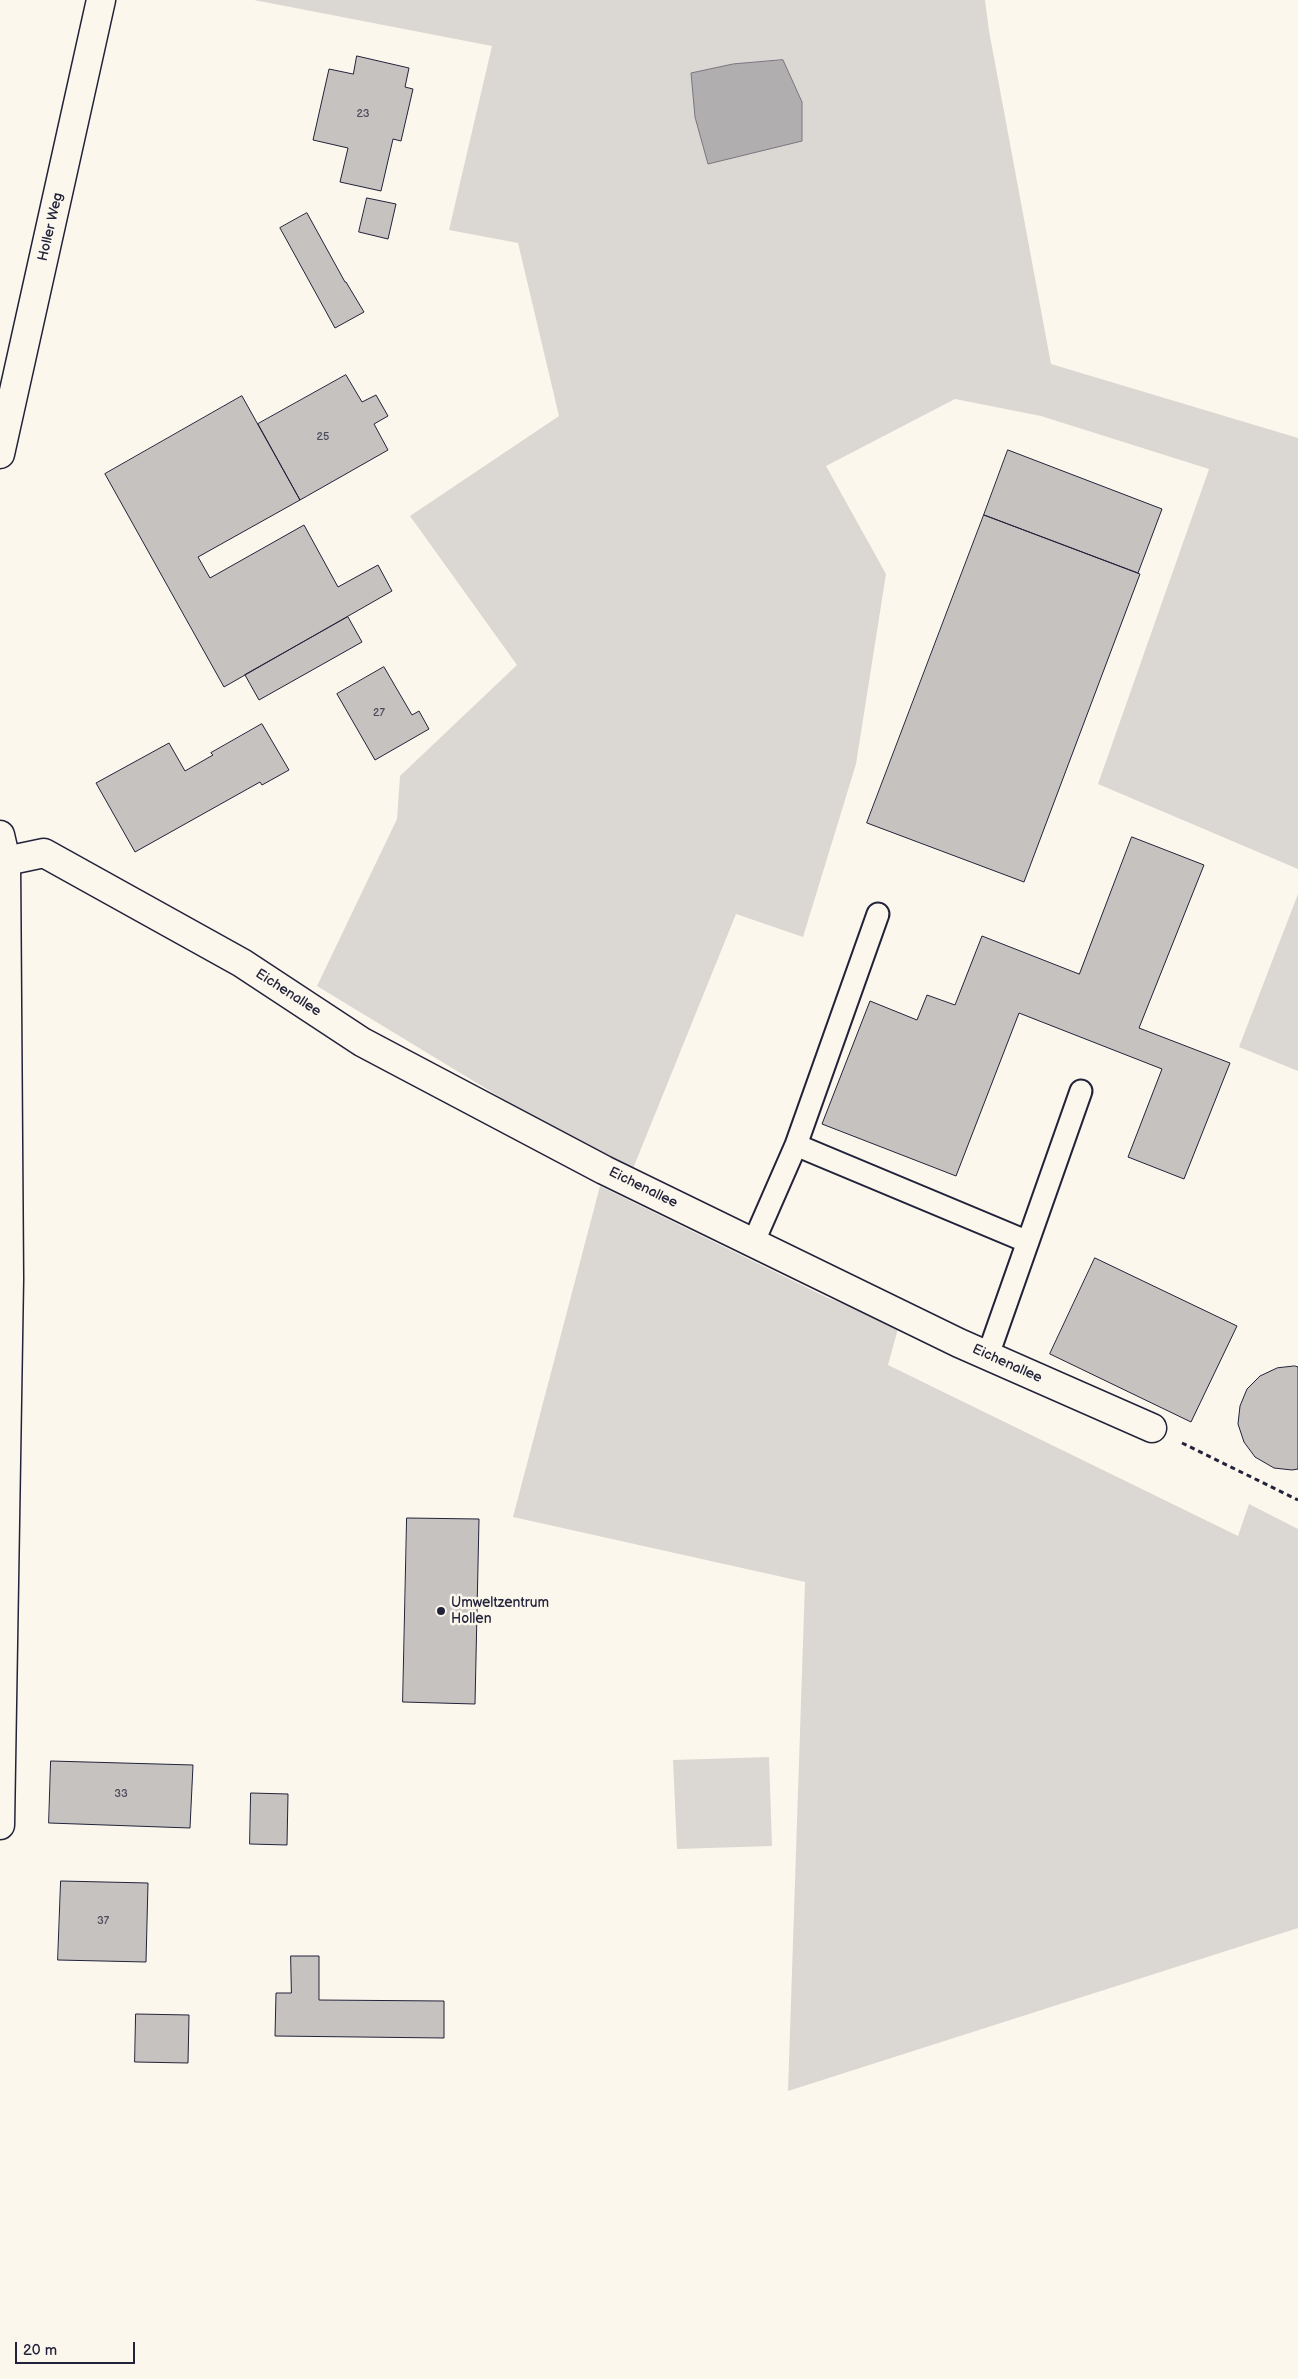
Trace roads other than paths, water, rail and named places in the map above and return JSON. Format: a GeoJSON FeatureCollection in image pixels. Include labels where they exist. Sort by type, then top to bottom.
{"type":"FeatureCollection","features":[{"type":"Feature","properties":{"kind":"street","name":"Holler Weg"},"geometry":{"type":"LineString","coordinates":[[0,454],[101,0]]}},
{"type":"Feature","properties":{"kind":"street","name":"Eichenallee"},"geometry":{"type":"LineString","coordinates":[[3,848],[44,853],[242,963],[362,1042],[604,1170],[988,1355],[1152,1428]]}},
{"type":"Feature","properties":{"kind":"street"},"geometry":{"type":"LineString","coordinates":[[0,1825],[9,1279],[3,848]]}},
{"type":"Feature","properties":{"kind":"lane"},"geometry":{"type":"LineString","coordinates":[[754,1241],[796,1145],[878,914]]}},
{"type":"Feature","properties":{"kind":"lane"},"geometry":{"type":"LineString","coordinates":[[988,1355],[1081,1091]]}},
{"type":"Feature","properties":{"kind":"lane"},"geometry":{"type":"LineString","coordinates":[[796,1145],[1028,1242]]}},
{"type":"Feature","properties":{"kind":"place","name":"Umweltzentrum Hollen"},"geometry":{"type":"Point","coordinates":[441,1611]}}]}
